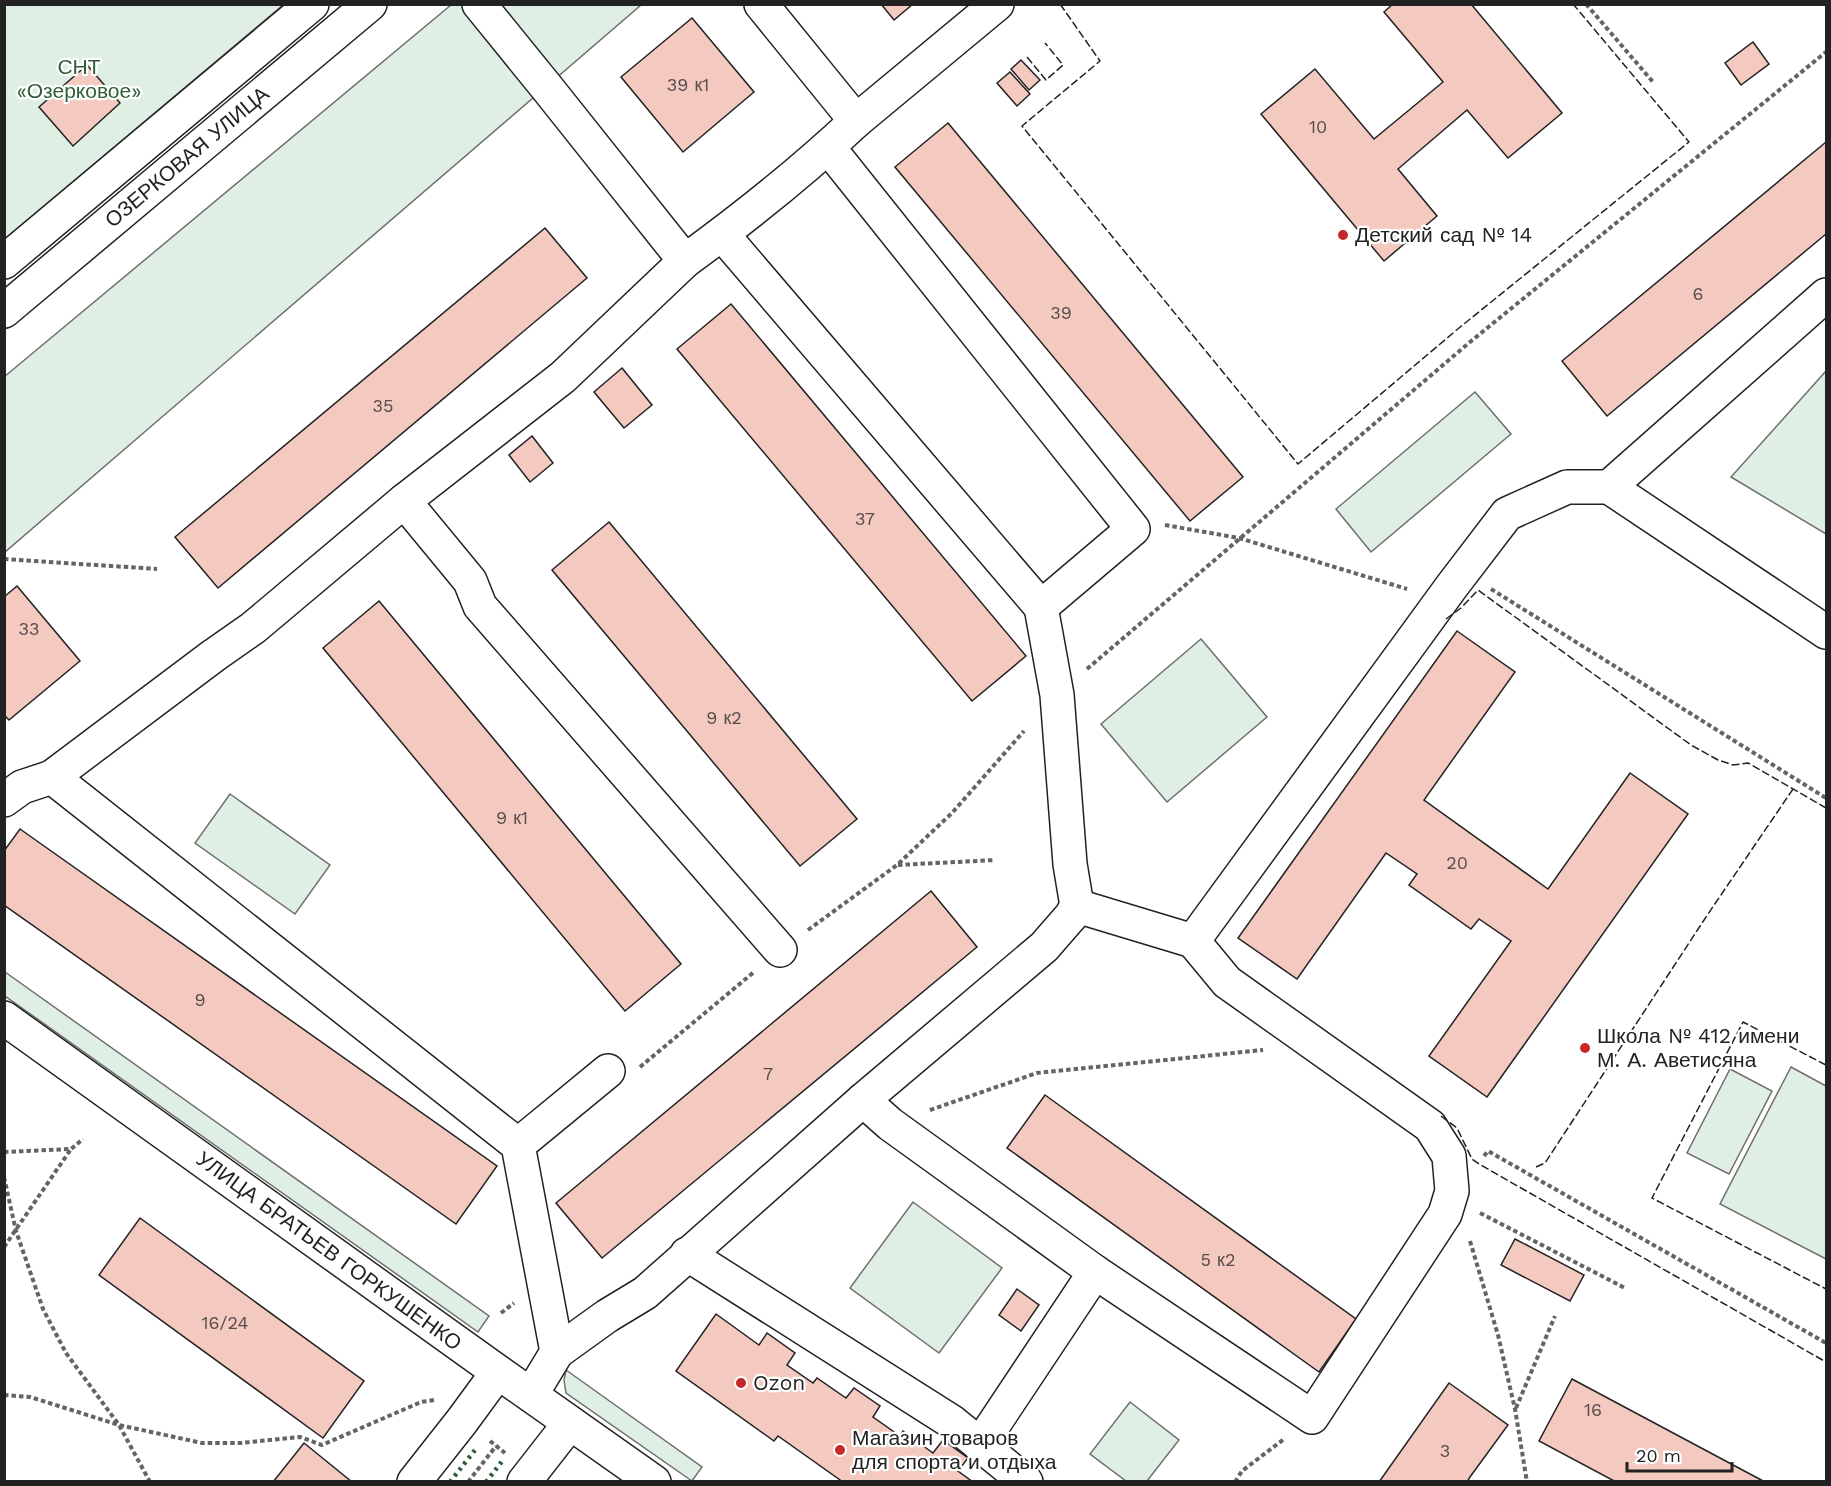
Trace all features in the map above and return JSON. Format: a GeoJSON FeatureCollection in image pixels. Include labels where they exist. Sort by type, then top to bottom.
{"type":"FeatureCollection","features":[{"type":"Feature","properties":{"kind":"street","name":"ОЗЕРКОВАЯ УЛИЦА"},"geometry":{"type":"LineString","coordinates":[[4,262],[312,4]]}},
{"type":"Feature","properties":{"kind":"street","name":"ОЗЕРКОВАЯ УЛИЦА"},"geometry":{"type":"LineString","coordinates":[[4,311],[370,4]]}},
{"type":"Feature","properties":{"kind":"street"},"geometry":{"type":"LineString","coordinates":[[479,4],[685,261]]}},
{"type":"Feature","properties":{"kind":"street"},"geometry":{"type":"LineString","coordinates":[[761,4],[855,121]]}},
{"type":"Feature","properties":{"kind":"street"},"geometry":{"type":"LineString","coordinates":[[4,800],[22,787],[52,777],[253,628],[404,501],[563,377],[685,261],[722,234],[828,147],[855,121],[997,4]]}},
{"type":"Feature","properties":{"kind":"street"},"geometry":{"type":"LineString","coordinates":[[828,147],[1133,529],[1041,607]]}},
{"type":"Feature","properties":{"kind":"street"},"geometry":{"type":"LineString","coordinates":[[531,1395],[557,1352],[607,1316],[645,1293],[863,1100],[1044,947],[1077,906],[1070,864],[1056,695],[1041,607],[722,234]]}},
{"type":"Feature","properties":{"kind":"street"},"geometry":{"type":"LineString","coordinates":[[1609,487],[1827,295]]}},
{"type":"Feature","properties":{"kind":"street"},"geometry":{"type":"LineString","coordinates":[[1193,941],[1507,514],[1567,487],[1609,487],[1827,632]]}},
{"type":"Feature","properties":{"kind":"street"},"geometry":{"type":"LineString","coordinates":[[404,501],[470,582],[480,606],[780,950]]}},
{"type":"Feature","properties":{"kind":"street"},"geometry":{"type":"LineString","coordinates":[[52,777],[518,1145],[557,1352]]}},
{"type":"Feature","properties":{"kind":"street"},"geometry":{"type":"LineString","coordinates":[[863,1100],[890,1124],[1095,1272],[1312,1417],[1445,1214],[1452,1191],[1449,1156],[1430,1126],[1227,981],[1193,941],[1077,906]]}},
{"type":"Feature","properties":{"kind":"street","name":"УЛИЦА БРАТЬЕВ ГОРКУШЕНКО"},"geometry":{"type":"LineString","coordinates":[[4,1018],[654,1482]]}},
{"type":"Feature","properties":{"kind":"street"},"geometry":{"type":"LineString","coordinates":[[518,1145],[608,1071]]}},
{"type":"Feature","properties":{"kind":"street"},"geometry":{"type":"LineString","coordinates":[[687,1254],[952,1422],[1026,1482]]}},
{"type":"Feature","properties":{"kind":"street"},"geometry":{"type":"LineString","coordinates":[[980,1445],[1095,1272]]}},
{"type":"Feature","properties":{"kind":"street"},"geometry":{"type":"LineString","coordinates":[[414,1482],[498,1372]]}},
{"type":"Feature","properties":{"kind":"street"},"geometry":{"type":"LineString","coordinates":[[518,1470],[570,1423]]}},
{"type":"Feature","properties":{"kind":"path"},"geometry":{"type":"LineString","coordinates":[[1586,4],[1653,82]]}},
{"type":"Feature","properties":{"kind":"path"},"geometry":{"type":"LineString","coordinates":[[608,1071],[634,1072],[780,950],[897,865],[952,813],[1056,695],[1470,342],[1827,52]]}},
{"type":"Feature","properties":{"kind":"path"},"geometry":{"type":"LineString","coordinates":[[1133,529],[1158,524],[1239,538],[1426,595],[1452,586],[1479,583],[1827,798]]}},
{"type":"Feature","properties":{"kind":"path"},"geometry":{"type":"LineString","coordinates":[[4,559],[157,569]]}},
{"type":"Feature","properties":{"kind":"path"},"geometry":{"type":"LineString","coordinates":[[897,865],[995,860]]}},
{"type":"Feature","properties":{"kind":"path"},"geometry":{"type":"LineString","coordinates":[[890,1124],[1037,1073],[1264,1050]]}},
{"type":"Feature","properties":{"kind":"path"},"geometry":{"type":"LineString","coordinates":[[4,1247],[71,1149],[83,1139]]}},
{"type":"Feature","properties":{"kind":"path"},"geometry":{"type":"LineString","coordinates":[[4,1152],[71,1149]]}},
{"type":"Feature","properties":{"kind":"path"},"geometry":{"type":"LineString","coordinates":[[1488,1151],[1827,1343]]}},
{"type":"Feature","properties":{"kind":"path"},"geometry":{"type":"LineString","coordinates":[[4,1177],[16,1231],[43,1309],[66,1353],[119,1425],[150,1482]]}},
{"type":"Feature","properties":{"kind":"path"},"geometry":{"type":"LineString","coordinates":[[1452,1191],[1471,1208],[1625,1288]]}},
{"type":"Feature","properties":{"kind":"path"},"geometry":{"type":"LineString","coordinates":[[1469,1238],[1498,1335],[1515,1409],[1527,1482]]}},
{"type":"Feature","properties":{"kind":"path"},"geometry":{"type":"LineString","coordinates":[[1515,1409],[1556,1316]]}},
{"type":"Feature","properties":{"kind":"path"},"geometry":{"type":"LineString","coordinates":[[4,1395],[30,1397],[119,1425],[202,1443],[242,1443],[300,1437],[322,1444],[421,1402],[441,1399]]}},
{"type":"Feature","properties":{"kind":"path"},"geometry":{"type":"LineString","coordinates":[[1235,1482],[1242,1471],[1312,1417]]}},
{"type":"Feature","properties":{"kind":"path"},"geometry":{"type":"LineString","coordinates":[[488,1440],[518,1470]]}},
{"type":"Feature","properties":{"kind":"path"},"geometry":{"type":"LineString","coordinates":[[468,1482],[496,1446]]}},
{"type":"Feature","properties":{"kind":"green space","name":"СНТ «Озерковое»"},"geometry":{"type":"Polygon","coordinates":[[[5,5],[283,5],[5,239],[5,5]]]}},
{"type":"Feature","properties":{"kind":"green space"},"geometry":{"type":"Polygon","coordinates":[[[451,5],[641,5],[5,552],[4,377],[451,5]]]}},
{"type":"Feature","properties":{"kind":"green space"},"geometry":{"type":"Polygon","coordinates":[[[1826,371],[1826,534],[1731,477],[1826,371]]]}},
{"type":"Feature","properties":{"kind":"green space"},"geometry":{"type":"Polygon","coordinates":[[[1475,392],[1511,434],[1371,552],[1336,509],[1475,392]]]}},
{"type":"Feature","properties":{"kind":"green space"},"geometry":{"type":"Polygon","coordinates":[[[1201,639],[1267,717],[1167,802],[1101,724],[1201,639]]]}},
{"type":"Feature","properties":{"kind":"green space"},"geometry":{"type":"Polygon","coordinates":[[[230,794],[330,865],[295,914],[195,843],[230,794]]]}},
{"type":"Feature","properties":{"kind":"green space"},"geometry":{"type":"Polygon","coordinates":[[[5,972],[489,1316],[478,1332],[5,996],[5,972]]]}},
{"type":"Feature","properties":{"kind":"green space"},"geometry":{"type":"Polygon","coordinates":[[[1791,1067],[1826,1086],[1826,1259],[1720,1204],[1791,1067]]]}},
{"type":"Feature","properties":{"kind":"green space"},"geometry":{"type":"Polygon","coordinates":[[[1730,1069],[1772,1091],[1729,1174],[1687,1153],[1730,1069]]]}},
{"type":"Feature","properties":{"kind":"green space"},"geometry":{"type":"Polygon","coordinates":[[[913,1202],[1002,1268],[939,1353],[850,1288],[913,1202]]]}},
{"type":"Feature","properties":{"kind":"green space"},"geometry":{"type":"Polygon","coordinates":[[[566,1370],[702,1467],[692,1481],[566,1393],[564,1380],[566,1370]]]}},
{"type":"Feature","properties":{"kind":"green space"},"geometry":{"type":"Polygon","coordinates":[[[1130,1402],[1179,1440],[1147,1481],[1126,1481],[1090,1454],[1130,1402]]]}},
{"type":"Feature","properties":{"kind":"building"},"geometry":{"type":"Polygon","coordinates":[[[881,4],[913,4],[894,20],[881,4]]]}},
{"type":"Feature","properties":{"kind":"building"},"geometry":{"type":"Polygon","coordinates":[[[1393,4],[1471,4],[1562,113],[1508,158],[1467,110],[1398,169],[1437,216],[1384,261],[1261,114],[1315,69],[1374,139],[1443,82],[1384,12],[1393,4]]]}},
{"type":"Feature","properties":{"kind":"building"},"geometry":{"type":"Polygon","coordinates":[[[692,18],[754,92],[683,152],[621,77],[692,18]]]}},
{"type":"Feature","properties":{"kind":"building"},"geometry":{"type":"Polygon","coordinates":[[[1753,42],[1769,64],[1741,85],[1725,63],[1753,42]]]}},
{"type":"Feature","properties":{"kind":"building"},"geometry":{"type":"Polygon","coordinates":[[[1021,60],[1040,80],[1029,90],[1011,69],[1021,60]]]}},
{"type":"Feature","properties":{"kind":"building"},"geometry":{"type":"Polygon","coordinates":[[[87,65],[120,103],[73,146],[39,107],[87,65]]]}},
{"type":"Feature","properties":{"kind":"building"},"geometry":{"type":"Polygon","coordinates":[[[1010,72],[1030,94],[1017,106],[997,83],[1010,72]]]}},
{"type":"Feature","properties":{"kind":"building"},"geometry":{"type":"Polygon","coordinates":[[[948,123],[1243,477],[1190,521],[895,167],[948,123]]]}},
{"type":"Feature","properties":{"kind":"building"},"geometry":{"type":"Polygon","coordinates":[[[1826,142],[1826,234],[1607,416],[1562,361],[1826,142]]]}},
{"type":"Feature","properties":{"kind":"building"},"geometry":{"type":"Polygon","coordinates":[[[545,228],[587,278],[218,588],[175,537],[545,228]]]}},
{"type":"Feature","properties":{"kind":"building"},"geometry":{"type":"Polygon","coordinates":[[[731,304],[1026,656],[972,701],[677,349],[731,304]]]}},
{"type":"Feature","properties":{"kind":"building"},"geometry":{"type":"Polygon","coordinates":[[[622,368],[652,405],[624,428],[594,392],[622,368]]]}},
{"type":"Feature","properties":{"kind":"building"},"geometry":{"type":"Polygon","coordinates":[[[532,436],[553,463],[530,482],[509,455],[532,436]]]}},
{"type":"Feature","properties":{"kind":"building"},"geometry":{"type":"Polygon","coordinates":[[[609,522],[857,819],[800,866],[552,570],[609,522]]]}},
{"type":"Feature","properties":{"kind":"building"},"geometry":{"type":"Polygon","coordinates":[[[17,586],[80,661],[9,720],[4,715],[4,597],[17,586]]]}},
{"type":"Feature","properties":{"kind":"building"},"geometry":{"type":"Polygon","coordinates":[[[379,601],[681,964],[625,1011],[323,648],[379,601]]]}},
{"type":"Feature","properties":{"kind":"building"},"geometry":{"type":"Polygon","coordinates":[[[1457,631],[1515,672],[1424,800],[1548,889],[1630,773],[1688,814],[1487,1097],[1429,1056],[1511,941],[1479,919],[1471,929],[1409,885],[1417,874],[1386,853],[1297,979],[1238,938],[1457,631]]]}},
{"type":"Feature","properties":{"kind":"building"},"geometry":{"type":"Polygon","coordinates":[[[20,829],[497,1166],[456,1224],[4,905],[4,851],[20,829]]]}},
{"type":"Feature","properties":{"kind":"building"},"geometry":{"type":"Polygon","coordinates":[[[931,891],[977,947],[602,1258],[556,1203],[931,891]]]}},
{"type":"Feature","properties":{"kind":"building"},"geometry":{"type":"Polygon","coordinates":[[[1045,1095],[1356,1319],[1319,1372],[1007,1148],[1045,1095]]]}},
{"type":"Feature","properties":{"kind":"building"},"geometry":{"type":"Polygon","coordinates":[[[140,1218],[364,1381],[323,1438],[99,1275],[140,1218]]]}},
{"type":"Feature","properties":{"kind":"building"},"geometry":{"type":"Polygon","coordinates":[[[1515,1239],[1584,1275],[1570,1301],[1501,1265],[1515,1239]]]}},
{"type":"Feature","properties":{"kind":"building"},"geometry":{"type":"Polygon","coordinates":[[[1017,1289],[1039,1305],[1021,1331],[999,1315],[1017,1289]]]}},
{"type":"Feature","properties":{"kind":"building"},"geometry":{"type":"Polygon","coordinates":[[[716,1314],[759,1345],[767,1333],[795,1353],[787,1365],[813,1383],[817,1378],[846,1398],[854,1388],[880,1406],[873,1417],[900,1436],[903,1431],[933,1453],[943,1440],[968,1458],[958,1471],[973,1482],[843,1482],[778,1436],[774,1441],[676,1371],[716,1314]]]}},
{"type":"Feature","properties":{"kind":"building"},"geometry":{"type":"Polygon","coordinates":[[[1572,1379],[1765,1482],[1616,1482],[1539,1441],[1572,1379]]]}},
{"type":"Feature","properties":{"kind":"building"},"geometry":{"type":"Polygon","coordinates":[[[1449,1383],[1508,1425],[1467,1482],[1379,1482],[1449,1383]]]}},
{"type":"Feature","properties":{"kind":"building"},"geometry":{"type":"Polygon","coordinates":[[[304,1443],[352,1482],[273,1482],[304,1443]]]}},
{"type":"Feature","properties":{"kind":"hedge"},"geometry":{"type":"LineString","coordinates":[[450,1482],[475,1450]]}},
{"type":"Feature","properties":{"kind":"hedge"},"geometry":{"type":"LineString","coordinates":[[486,1482],[503,1460]]}},
{"type":"Feature","properties":{"kind":"fence"},"geometry":{"type":"LineString","coordinates":[[1060,4],[1100,61],[1022,126],[1298,464],[1459,328],[1689,142],[1573,4]]}},
{"type":"Feature","properties":{"kind":"fence"},"geometry":{"type":"LineString","coordinates":[[1027,57],[1046,80],[1063,65],[1045,43]]}},
{"type":"Feature","properties":{"kind":"fence"},"geometry":{"type":"LineString","coordinates":[[1446,619],[1461,608],[1478,590],[1691,745],[1718,760],[1733,765],[1748,763],[1826,808]]}},
{"type":"Feature","properties":{"kind":"fence"},"geometry":{"type":"LineString","coordinates":[[1536,1167],[1545,1163],[1793,789]]}},
{"type":"Feature","properties":{"kind":"fence"},"geometry":{"type":"LineString","coordinates":[[1826,1065],[1743,1022],[1652,1198],[1826,1289]]}},
{"type":"Feature","properties":{"kind":"fence"},"geometry":{"type":"LineString","coordinates":[[1441,1116],[1457,1128],[1472,1159],[1479,1164],[1826,1362]]}},
{"type":"Feature","properties":{"kind":"place","name":"Детский сад № 14"},"geometry":{"type":"Point","coordinates":[1343,235]}},
{"type":"Feature","properties":{"kind":"place","name":"Школа № 412 имени М. А. Аветисяна"},"geometry":{"type":"Point","coordinates":[1585,1048]}},
{"type":"Feature","properties":{"kind":"place","name":"Ozon"},"geometry":{"type":"Point","coordinates":[741,1383]}},
{"type":"Feature","properties":{"kind":"place","name":"Магазин товаров для спорта и отдыха"},"geometry":{"type":"Point","coordinates":[840,1450]}}]}
